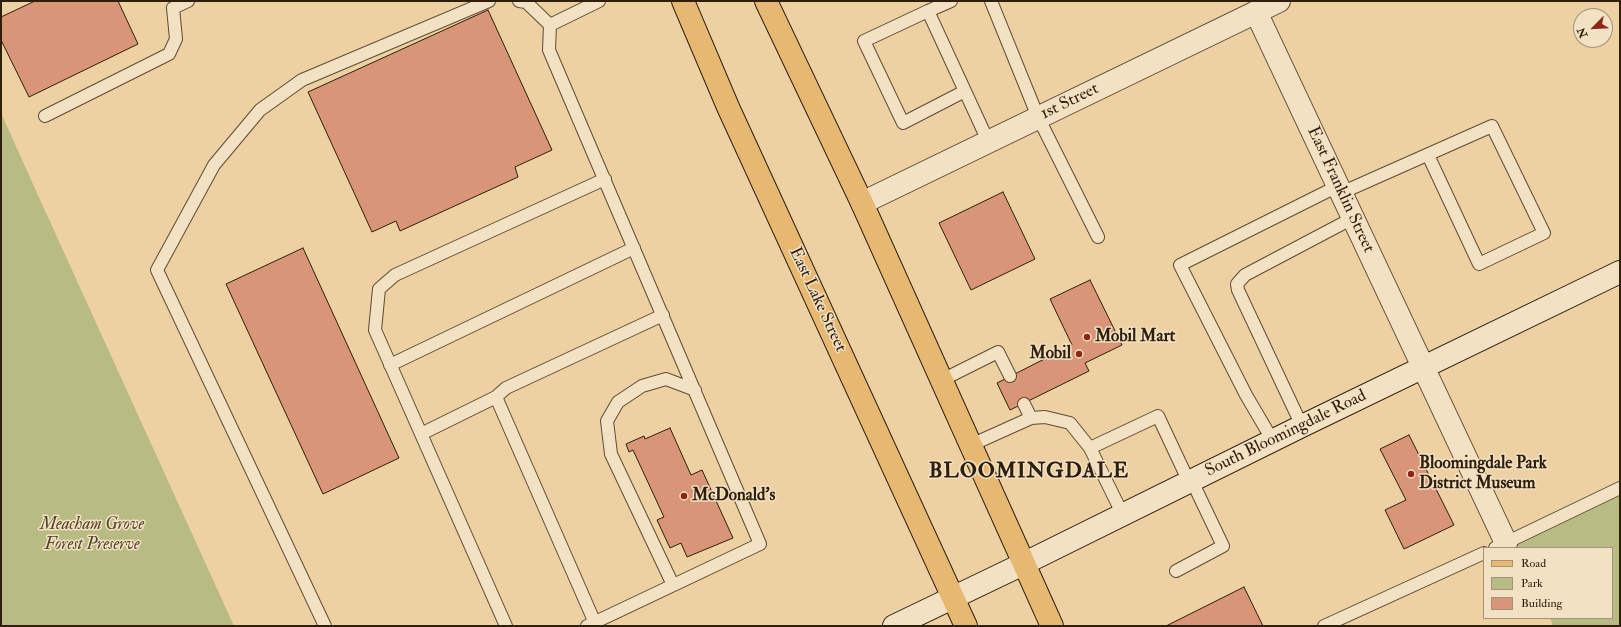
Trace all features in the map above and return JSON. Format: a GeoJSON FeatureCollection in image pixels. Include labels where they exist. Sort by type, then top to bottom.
{"type":"FeatureCollection","features":[{"type":"Feature","properties":{"kind":"main road","name":"East Lake Street"},"geometry":{"type":"LineString","coordinates":[[683,1],[728,107],[966,626]]}},
{"type":"Feature","properties":{"kind":"main road"},"geometry":{"type":"LineString","coordinates":[[766,1],[862,203],[1052,626]]}},
{"type":"Feature","properties":{"kind":"street","name":"1st Street"},"geometry":{"type":"LineString","coordinates":[[862,203],[1279,1]]}},
{"type":"Feature","properties":{"kind":"street","name":"East Franklin Street"},"geometry":{"type":"LineString","coordinates":[[1256,12],[1423,367],[1500,545]]}},
{"type":"Feature","properties":{"kind":"street","name":"South Bloomingdale Road"},"geometry":{"type":"LineString","coordinates":[[894,626],[1024,564],[1302,426],[1620,272]]}},
{"type":"Feature","properties":{"kind":"lane"},"geometry":{"type":"LineString","coordinates":[[45,116],[169,54],[176,39],[173,8],[188,1]]}},
{"type":"Feature","properties":{"kind":"lane"},"geometry":{"type":"LineString","coordinates":[[325,626],[157,270],[214,165],[260,110],[302,80],[489,1]]}},
{"type":"Feature","properties":{"kind":"lane"},"geometry":{"type":"LineString","coordinates":[[496,397],[591,624],[760,544],[549,50],[550,25],[526,2],[519,1]]}},
{"type":"Feature","properties":{"kind":"lane"},"geometry":{"type":"LineString","coordinates":[[550,25],[599,1]]}},
{"type":"Feature","properties":{"kind":"lane"},"geometry":{"type":"LineString","coordinates":[[950,1],[864,41],[903,124],[965,91]]}},
{"type":"Feature","properties":{"kind":"lane"},"geometry":{"type":"LineString","coordinates":[[991,1],[1038,117],[1098,237]]}},
{"type":"Feature","properties":{"kind":"lane"},"geometry":{"type":"LineString","coordinates":[[928,11],[988,141]]}},
{"type":"Feature","properties":{"kind":"lane"},"geometry":{"type":"LineString","coordinates":[[1273,441],[1246,395],[1180,265],[1340,190],[1492,126],[1544,233],[1479,264],[1428,154]]}},
{"type":"Feature","properties":{"kind":"lane"},"geometry":{"type":"LineString","coordinates":[[506,626],[375,330],[379,289],[395,275],[604,180]]}},
{"type":"Feature","properties":{"kind":"lane"},"geometry":{"type":"LineString","coordinates":[[1302,426],[1238,290],[1237,284],[1245,275],[1353,218]]}},
{"type":"Feature","properties":{"kind":"lane"},"geometry":{"type":"LineString","coordinates":[[390,365],[634,248]]}},
{"type":"Feature","properties":{"kind":"lane"},"geometry":{"type":"LineString","coordinates":[[421,434],[496,397],[506,388],[663,316]]}},
{"type":"Feature","properties":{"kind":"lane"},"geometry":{"type":"LineString","coordinates":[[942,380],[998,352],[1010,376]]}},
{"type":"Feature","properties":{"kind":"lane"},"geometry":{"type":"LineString","coordinates":[[673,586],[611,454],[607,421],[618,402],[642,386],[666,379],[695,390]]}},
{"type":"Feature","properties":{"kind":"lane"},"geometry":{"type":"LineString","coordinates":[[1024,404],[1031,418]]}},
{"type":"Feature","properties":{"kind":"lane"},"geometry":{"type":"LineString","coordinates":[[1090,448],[1158,416],[1223,546],[1176,571]]}},
{"type":"Feature","properties":{"kind":"lane"},"geometry":{"type":"LineString","coordinates":[[971,445],[1031,418],[1045,417],[1070,423],[1090,448],[1123,515]]}},
{"type":"Feature","properties":{"kind":"lane"},"geometry":{"type":"LineString","coordinates":[[1500,545],[1620,488]]}},
{"type":"Feature","properties":{"kind":"lane"},"geometry":{"type":"LineString","coordinates":[[1324,626],[1483,553]]}},
{"type":"Feature","properties":{"kind":"green space","name":"Meacham Grove Forest Preserve"},"geometry":{"type":"Polygon","coordinates":[[[1,113],[37,193],[234,626],[1,626],[1,113]]]}},
{"type":"Feature","properties":{"kind":"green space"},"geometry":{"type":"Polygon","coordinates":[[[1620,496],[1620,626],[1553,626],[1550,619],[1613,619],[1613,547],[1515,546],[1620,496]]]}},
{"type":"Feature","properties":{"kind":"building"},"geometry":{"type":"Polygon","coordinates":[[[35,1],[118,1],[138,44],[29,97],[1,40],[1,17],[35,1]]]}},
{"type":"Feature","properties":{"kind":"building"},"geometry":{"type":"Polygon","coordinates":[[[488,10],[552,150],[515,167],[518,177],[400,231],[396,221],[372,232],[308,92],[488,10]]]}},
{"type":"Feature","properties":{"kind":"building"},"geometry":{"type":"Polygon","coordinates":[[[1003,192],[1035,259],[971,290],[939,223],[1003,192]]]}},
{"type":"Feature","properties":{"kind":"building"},"geometry":{"type":"Polygon","coordinates":[[[303,248],[399,458],[323,494],[226,284],[303,248]]]}},
{"type":"Feature","properties":{"kind":"building","name":"Mobil"},"geometry":{"type":"Polygon","coordinates":[[[1090,280],[1122,345],[1085,363],[1089,371],[1010,410],[997,383],[1072,345],[1050,299],[1090,280]]]}},
{"type":"Feature","properties":{"kind":"building","name":"McDonald's"},"geometry":{"type":"Polygon","coordinates":[[[670,428],[691,475],[702,470],[733,538],[687,557],[681,543],[670,548],[657,520],[664,517],[633,450],[629,452],[626,444],[644,436],[645,439],[670,428]]]}},
{"type":"Feature","properties":{"kind":"building","name":"Bloomingdale Park District Museum"},"geometry":{"type":"Polygon","coordinates":[[[1409,435],[1454,525],[1404,549],[1385,510],[1406,500],[1380,449],[1409,435]]]}},
{"type":"Feature","properties":{"kind":"building"},"geometry":{"type":"Polygon","coordinates":[[[1244,587],[1263,626],[1166,626],[1244,587]]]}},
{"type":"Feature","properties":{"kind":"place","name":"Mobil Mart"},"geometry":{"type":"Point","coordinates":[1087,337]}},
{"type":"Feature","properties":{"kind":"place","name":"Mobil"},"geometry":{"type":"Point","coordinates":[1079,354]}},
{"type":"Feature","properties":{"kind":"place","name":"Bloomingdale Park District Museum"},"geometry":{"type":"Point","coordinates":[1411,474]}},
{"type":"Feature","properties":{"kind":"place","name":"McDonald's"},"geometry":{"type":"Point","coordinates":[684,496]}},
{"type":"Feature","properties":{"kind":"district","name":"BLOOMINGDALE"},"geometry":{"type":"Point","coordinates":[1029,472]}}]}
